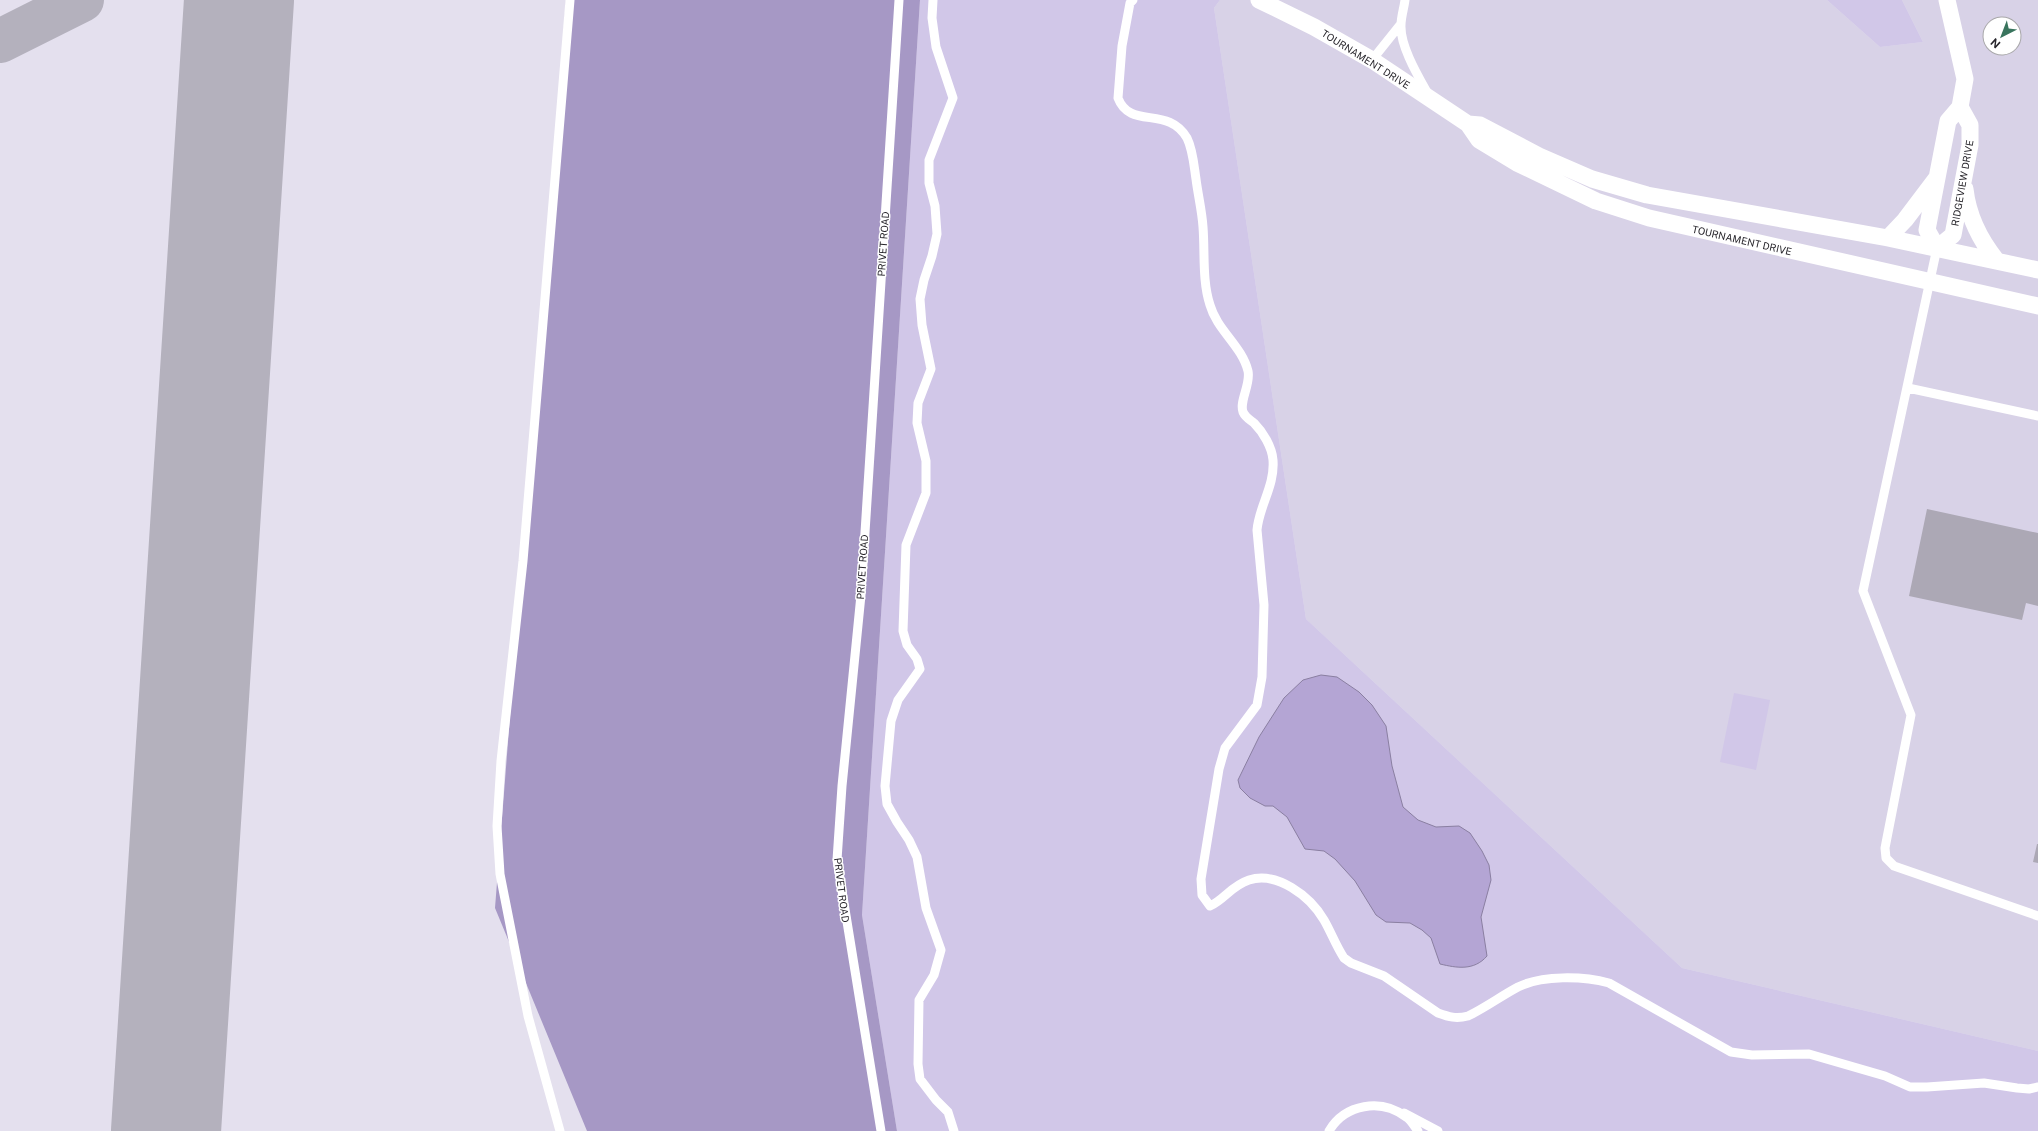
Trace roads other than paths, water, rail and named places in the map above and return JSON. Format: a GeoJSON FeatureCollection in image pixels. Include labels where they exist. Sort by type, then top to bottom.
{"type":"FeatureCollection","features":[{"type":"Feature","properties":{"kind":"street","name":"TOURNAMENT DRIVE"},"geometry":{"type":"LineString","coordinates":[[1259,0],[1314,27],[1372,60],[1431,101],[1468,124],[1479,140],[1517,163],[1567,188],[1614,207],[1649,218],[2038,306]]}},
{"type":"Feature","properties":{"kind":"street"},"geometry":{"type":"LineString","coordinates":[[1937,248],[1927,230],[1948,121],[1960,108],[1965,79],[1947,0]]}},
{"type":"Feature","properties":{"kind":"street","name":"RIDGEVIEW DRIVE"},"geometry":{"type":"LineString","coordinates":[[1937,248],[1953,235],[1964,184],[1970,145],[1970,126],[1960,108]]}},
{"type":"Feature","properties":{"kind":"street","name":"TOURNAMENT DRIVE"},"geometry":{"type":"LineString","coordinates":[[1468,124],[1480,125],[1540,156],[1592,179],[1647,195],[1888,238],[2038,270]]}},
{"type":"Feature","properties":{"kind":"street"},"geometry":{"type":"LineString","coordinates":[[1888,238],[1905,220],[1938,176]]}},
{"type":"Feature","properties":{"kind":"street"},"geometry":{"type":"LineString","coordinates":[[1964,184],[1972,218],[1987,249],[1997,261]]}},
{"type":"Feature","properties":{"kind":"lane"},"geometry":{"type":"LineString","coordinates":[[560,1131],[528,1016],[500,874],[497,826],[501,761],[523,561],[570,0]]}},
{"type":"Feature","properties":{"kind":"lane","name":"PRIVET ROAD"},"geometry":{"type":"LineString","coordinates":[[881,1131],[837,860],[842,786],[861,595],[899,0]]}},
{"type":"Feature","properties":{"kind":"lane"},"geometry":{"type":"LineString","coordinates":[[933,0],[932,18],[936,47],[953,98],[929,160],[929,183],[935,206],[937,234],[920,299],[922,325],[931,369],[918,403],[917,423],[926,460],[926,493],[906,545],[903,631],[907,645],[917,659],[920,669],[898,700],[891,721],[885,786],[887,804],[909,840],[917,857],[926,908],[941,950],[934,975],[919,1000],[918,1064],[920,1079],[936,1100],[948,1112],[954,1131]]}},
{"type":"Feature","properties":{"kind":"lane"},"geometry":{"type":"LineString","coordinates":[[1133,0],[1130,3],[1124,33],[1118,98],[1121,105],[1132,114],[1165,119],[1174,124],[1184,134],[1191,149],[1201,208],[1206,276],[1210,306],[1220,326],[1243,360],[1248,372],[1248,383],[1242,406],[1243,413],[1261,431],[1273,458],[1271,486],[1258,519],[1257,530],[1264,605],[1262,677],[1257,704],[1226,748],[1219,769],[1202,869],[1202,895],[1210,906],[1232,888],[1250,880],[1260,879],[1279,882],[1300,894],[1316,909],[1344,958],[1351,963],[1384,976],[1438,1013],[1447,1016],[1457,1018],[1468,1016],[1530,982],[1568,979],[1596,980],[1609,983],[1731,1052],[1752,1055],[1809,1054],[1885,1076],[1910,1087],[1984,1083],[2030,1089],[2038,1087]]}},
{"type":"Feature","properties":{"kind":"lane"},"geometry":{"type":"LineString","coordinates":[[1405,0],[1400,25],[1404,41],[1415,70],[1431,101]]}},
{"type":"Feature","properties":{"kind":"lane"},"geometry":{"type":"LineString","coordinates":[[1372,60],[1400,25]]}},
{"type":"Feature","properties":{"kind":"lane"},"geometry":{"type":"LineString","coordinates":[[1937,248],[1863,591],[1911,715],[1885,848],[1886,858],[1894,866],[2038,916]]}},
{"type":"Feature","properties":{"kind":"lane"},"geometry":{"type":"LineString","coordinates":[[1908,388],[2038,416]]}},
{"type":"Feature","properties":{"kind":"lane"},"geometry":{"type":"LineString","coordinates":[[1329,1131],[1346,1113],[1361,1106],[1377,1105],[1413,1116],[1438,1131]]}},
{"type":"Feature","properties":{"kind":"lane"},"geometry":{"type":"LineString","coordinates":[[1393,1109],[1407,1117],[1418,1131]]}}]}
